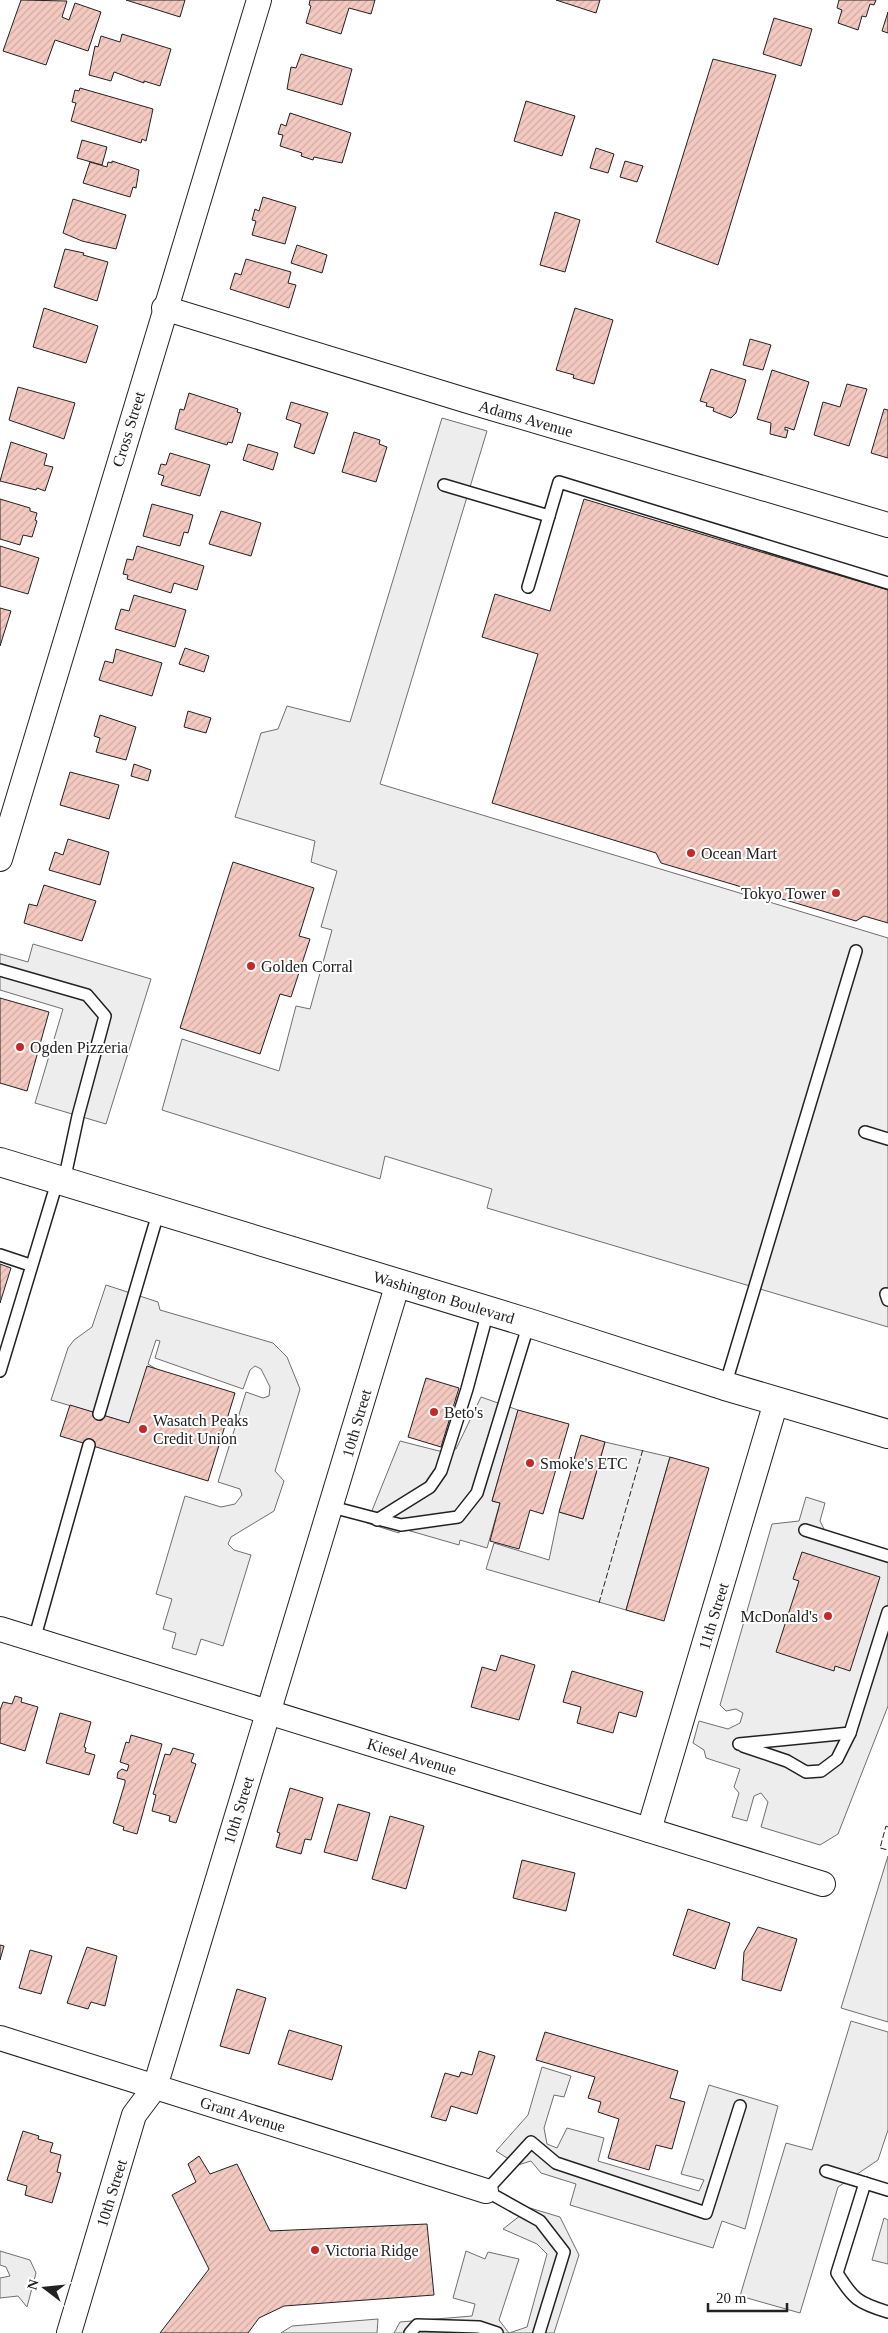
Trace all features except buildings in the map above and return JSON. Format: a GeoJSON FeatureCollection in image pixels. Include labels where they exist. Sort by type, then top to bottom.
{"type":"FeatureCollection","features":[{"type":"Feature","properties":{"kind":"main road","name":"Washington Boulevard"},"geometry":{"type":"LineString","coordinates":[[0,1162],[530,1323],[776,1402],[888,1434]]}},
{"type":"Feature","properties":{"kind":"street","name":"Cross Street"},"geometry":{"type":"LineString","coordinates":[[0,859],[164,308],[259,0]]}},
{"type":"Feature","properties":{"kind":"street","name":"Adams Avenue"},"geometry":{"type":"LineString","coordinates":[[164,308],[478,404],[888,525]]}},
{"type":"Feature","properties":{"kind":"street","name":"10th Street"},"geometry":{"type":"LineString","coordinates":[[69,2333],[134,2115],[155,2087],[398,1283]]}},
{"type":"Feature","properties":{"kind":"street","name":"11th Street"},"geometry":{"type":"LineString","coordinates":[[649,1830],[776,1402]]}},
{"type":"Feature","properties":{"kind":"street","name":"Kiesel Avenue"},"geometry":{"type":"LineString","coordinates":[[0,1629],[824,1884]]}},
{"type":"Feature","properties":{"kind":"street","name":"Grant Avenue"},"geometry":{"type":"LineString","coordinates":[[0,2038],[486,2190]]}},
{"type":"Feature","properties":{"kind":"lane"},"geometry":{"type":"LineString","coordinates":[[528,587],[559,482],[888,582]]}},
{"type":"Feature","properties":{"kind":"lane"},"geometry":{"type":"LineString","coordinates":[[444,485],[549,516]]}},
{"type":"Feature","properties":{"kind":"lane"},"geometry":{"type":"LineString","coordinates":[[725,1386],[856,950]]}},
{"type":"Feature","properties":{"kind":"lane"},"geometry":{"type":"LineString","coordinates":[[0,970],[87,995],[105,1016],[61,1180],[30,1265],[0,1371]]}},
{"type":"Feature","properties":{"kind":"lane"},"geometry":{"type":"LineString","coordinates":[[865,1132],[888,1139]]}},
{"type":"Feature","properties":{"kind":"lane"},"geometry":{"type":"LineString","coordinates":[[99,1414],[159,1210]]}},
{"type":"Feature","properties":{"kind":"lane"},"geometry":{"type":"LineString","coordinates":[[0,1255],[30,1265]]}},
{"type":"Feature","properties":{"kind":"lane"},"geometry":{"type":"LineString","coordinates":[[377,1520],[430,1487],[441,1471],[467,1389],[488,1311]]}},
{"type":"Feature","properties":{"kind":"lane"},"geometry":{"type":"LineString","coordinates":[[332,1506],[377,1520],[401,1525],[458,1517],[477,1493],[530,1323]]}},
{"type":"Feature","properties":{"kind":"lane"},"geometry":{"type":"LineString","coordinates":[[34,1640],[89,1445]]}},
{"type":"Feature","properties":{"kind":"lane"},"geometry":{"type":"LineString","coordinates":[[805,1530],[888,1556]]}},
{"type":"Feature","properties":{"kind":"lane"},"geometry":{"type":"LineString","coordinates":[[850,1733],[739,1744],[787,1761],[806,1772],[821,1771],[836,1759],[850,1733],[888,1612]]}},
{"type":"Feature","properties":{"kind":"lane"},"geometry":{"type":"LineString","coordinates":[[539,2333],[564,2252],[540,2222],[486,2190],[530,2142],[556,2163],[706,2213],[740,2106]]}},
{"type":"Feature","properties":{"kind":"lane"},"geometry":{"type":"LineString","coordinates":[[826,2171],[888,2190]]}},
{"type":"Feature","properties":{"kind":"lane"},"geometry":{"type":"LineString","coordinates":[[865,2183],[837,2274],[851,2296],[871,2307],[888,2312]]}},
{"type":"Feature","properties":{"kind":"lane"},"geometry":{"type":"LineString","coordinates":[[410,2333],[417,2325],[479,2327],[497,2333]]}},
{"type":"Feature","properties":{"kind":"shaded area"},"geometry":{"type":"Polygon","coordinates":[[[442,418],[487,431],[380,784],[888,938],[888,1327],[487,1208],[492,1189],[385,1156],[380,1179],[162,1110],[182,1039],[279,1071],[296,1006],[310,1009],[332,930],[321,927],[337,871],[311,862],[315,841],[235,817],[261,733],[278,729],[287,706],[350,722],[442,418]]]}},
{"type":"Feature","properties":{"kind":"shaded area"},"geometry":{"type":"Polygon","coordinates":[[[33,944],[151,979],[106,1124],[35,1103],[63,1009],[0,990],[0,954],[28,962],[33,944]]]}},
{"type":"Feature","properties":{"kind":"shaded area"},"geometry":{"type":"Polygon","coordinates":[[[106,1285],[158,1302],[160,1310],[273,1343],[287,1357],[300,1389],[275,1471],[284,1481],[274,1511],[231,1537],[228,1544],[234,1550],[251,1555],[223,1646],[201,1639],[196,1655],[172,1648],[176,1633],[163,1629],[172,1599],[156,1594],[185,1496],[221,1507],[235,1504],[242,1495],[240,1489],[218,1482],[246,1392],[263,1398],[269,1396],[270,1387],[261,1369],[255,1366],[250,1370],[243,1389],[155,1358],[160,1341],[156,1340],[148,1364],[158,1370],[129,1423],[51,1400],[68,1348],[74,1340],[92,1327],[106,1285]]]}},
{"type":"Feature","properties":{"kind":"shaded area"},"geometry":{"type":"Polygon","coordinates":[[[481,1397],[518,1410],[492,1501],[500,1503],[487,1548],[460,1540],[459,1545],[400,1528],[399,1533],[367,1523],[400,1441],[439,1451],[456,1449],[481,1397]]]}},
{"type":"Feature","properties":{"kind":"shaded area"},"geometry":{"type":"Polygon","coordinates":[[[605,1442],[670,1457],[626,1610],[486,1569],[494,1543],[549,1560],[559,1512],[583,1519],[605,1442]]]}},
{"type":"Feature","properties":{"kind":"shaded area"},"geometry":{"type":"Polygon","coordinates":[[[806,1497],[825,1503],[820,1521],[825,1531],[888,1550],[888,1706],[838,1834],[820,1845],[761,1827],[768,1802],[761,1793],[754,1796],[747,1821],[732,1817],[739,1793],[734,1787],[740,1769],[706,1758],[704,1750],[693,1743],[699,1721],[728,1729],[740,1723],[743,1713],[736,1709],[726,1711],[720,1705],[772,1524],[799,1521],[806,1497]]]}},
{"type":"Feature","properties":{"kind":"shaded area"},"geometry":{"type":"Polygon","coordinates":[[[888,1856],[888,2022],[841,2008],[888,1856]]]}},
{"type":"Feature","properties":{"kind":"shaded area"},"geometry":{"type":"Polygon","coordinates":[[[851,2021],[888,2032],[888,2130],[878,2160],[838,2187],[800,2313],[740,2296],[786,2143],[812,2150],[851,2021]]]}},
{"type":"Feature","properties":{"kind":"shaded area"},"geometry":{"type":"Polygon","coordinates":[[[542,2067],[571,2076],[564,2097],[554,2095],[544,2128],[547,2144],[557,2148],[567,2128],[604,2138],[598,2161],[699,2191],[704,2180],[681,2174],[709,2085],[778,2106],[745,2229],[722,2221],[713,2248],[570,2205],[576,2184],[541,2173],[531,2161],[518,2165],[496,2151],[528,2115],[542,2067]]]}},
{"type":"Feature","properties":{"kind":"shaded area"},"geometry":{"type":"Polygon","coordinates":[[[530,2208],[560,2217],[579,2255],[554,2333],[509,2333],[527,2327],[547,2254],[537,2244],[503,2229],[530,2208]]]}},
{"type":"Feature","properties":{"kind":"shaded area"},"geometry":{"type":"Polygon","coordinates":[[[884,2218],[888,2220],[888,2264],[872,2260],[884,2218]]]}},
{"type":"Feature","properties":{"kind":"shaded area"},"geometry":{"type":"Polygon","coordinates":[[[0,2251],[30,2260],[36,2273],[27,2307],[18,2296],[0,2298],[0,2278],[10,2276],[6,2267],[0,2265],[0,2251]]]}},
{"type":"Feature","properties":{"kind":"shaded area"},"geometry":{"type":"Polygon","coordinates":[[[466,2251],[485,2259],[488,2252],[519,2259],[499,2320],[509,2333],[394,2333],[400,2322],[472,2316],[475,2304],[453,2298],[466,2251]]]}},
{"type":"Feature","properties":{"kind":"shaded area"},"geometry":{"type":"Polygon","coordinates":[[[378,2319],[377,2333],[281,2333],[292,2326],[378,2319]]]}},
{"type":"Feature","properties":{"kind":"fence"},"geometry":{"type":"LineString","coordinates":[[599,1603],[643,1449]]}},
{"type":"Feature","properties":{"kind":"fence"},"geometry":{"type":"LineString","coordinates":[[888,1827],[886,1826],[880,1848],[888,1850]]}},
{"type":"Feature","properties":{"kind":"place","name":"Ocean Mart"},"geometry":{"type":"Point","coordinates":[691,853]}},
{"type":"Feature","properties":{"kind":"place","name":"Tokyo Tower"},"geometry":{"type":"Point","coordinates":[836,893]}},
{"type":"Feature","properties":{"kind":"place","name":"Golden Corral"},"geometry":{"type":"Point","coordinates":[251,966]}},
{"type":"Feature","properties":{"kind":"place","name":"Ogden Pizzeria"},"geometry":{"type":"Point","coordinates":[20,1047]}},
{"type":"Feature","properties":{"kind":"place","name":"Beto's"},"geometry":{"type":"Point","coordinates":[434,1412]}},
{"type":"Feature","properties":{"kind":"place","name":"Wasatch Peaks Credit Union"},"geometry":{"type":"Point","coordinates":[143,1429]}},
{"type":"Feature","properties":{"kind":"place","name":"Smoke's ETC"},"geometry":{"type":"Point","coordinates":[530,1463]}},
{"type":"Feature","properties":{"kind":"place","name":"McDonald's"},"geometry":{"type":"Point","coordinates":[828,1616]}},
{"type":"Feature","properties":{"kind":"place","name":"Victoria Ridge"},"geometry":{"type":"Point","coordinates":[315,2250]}}]}
